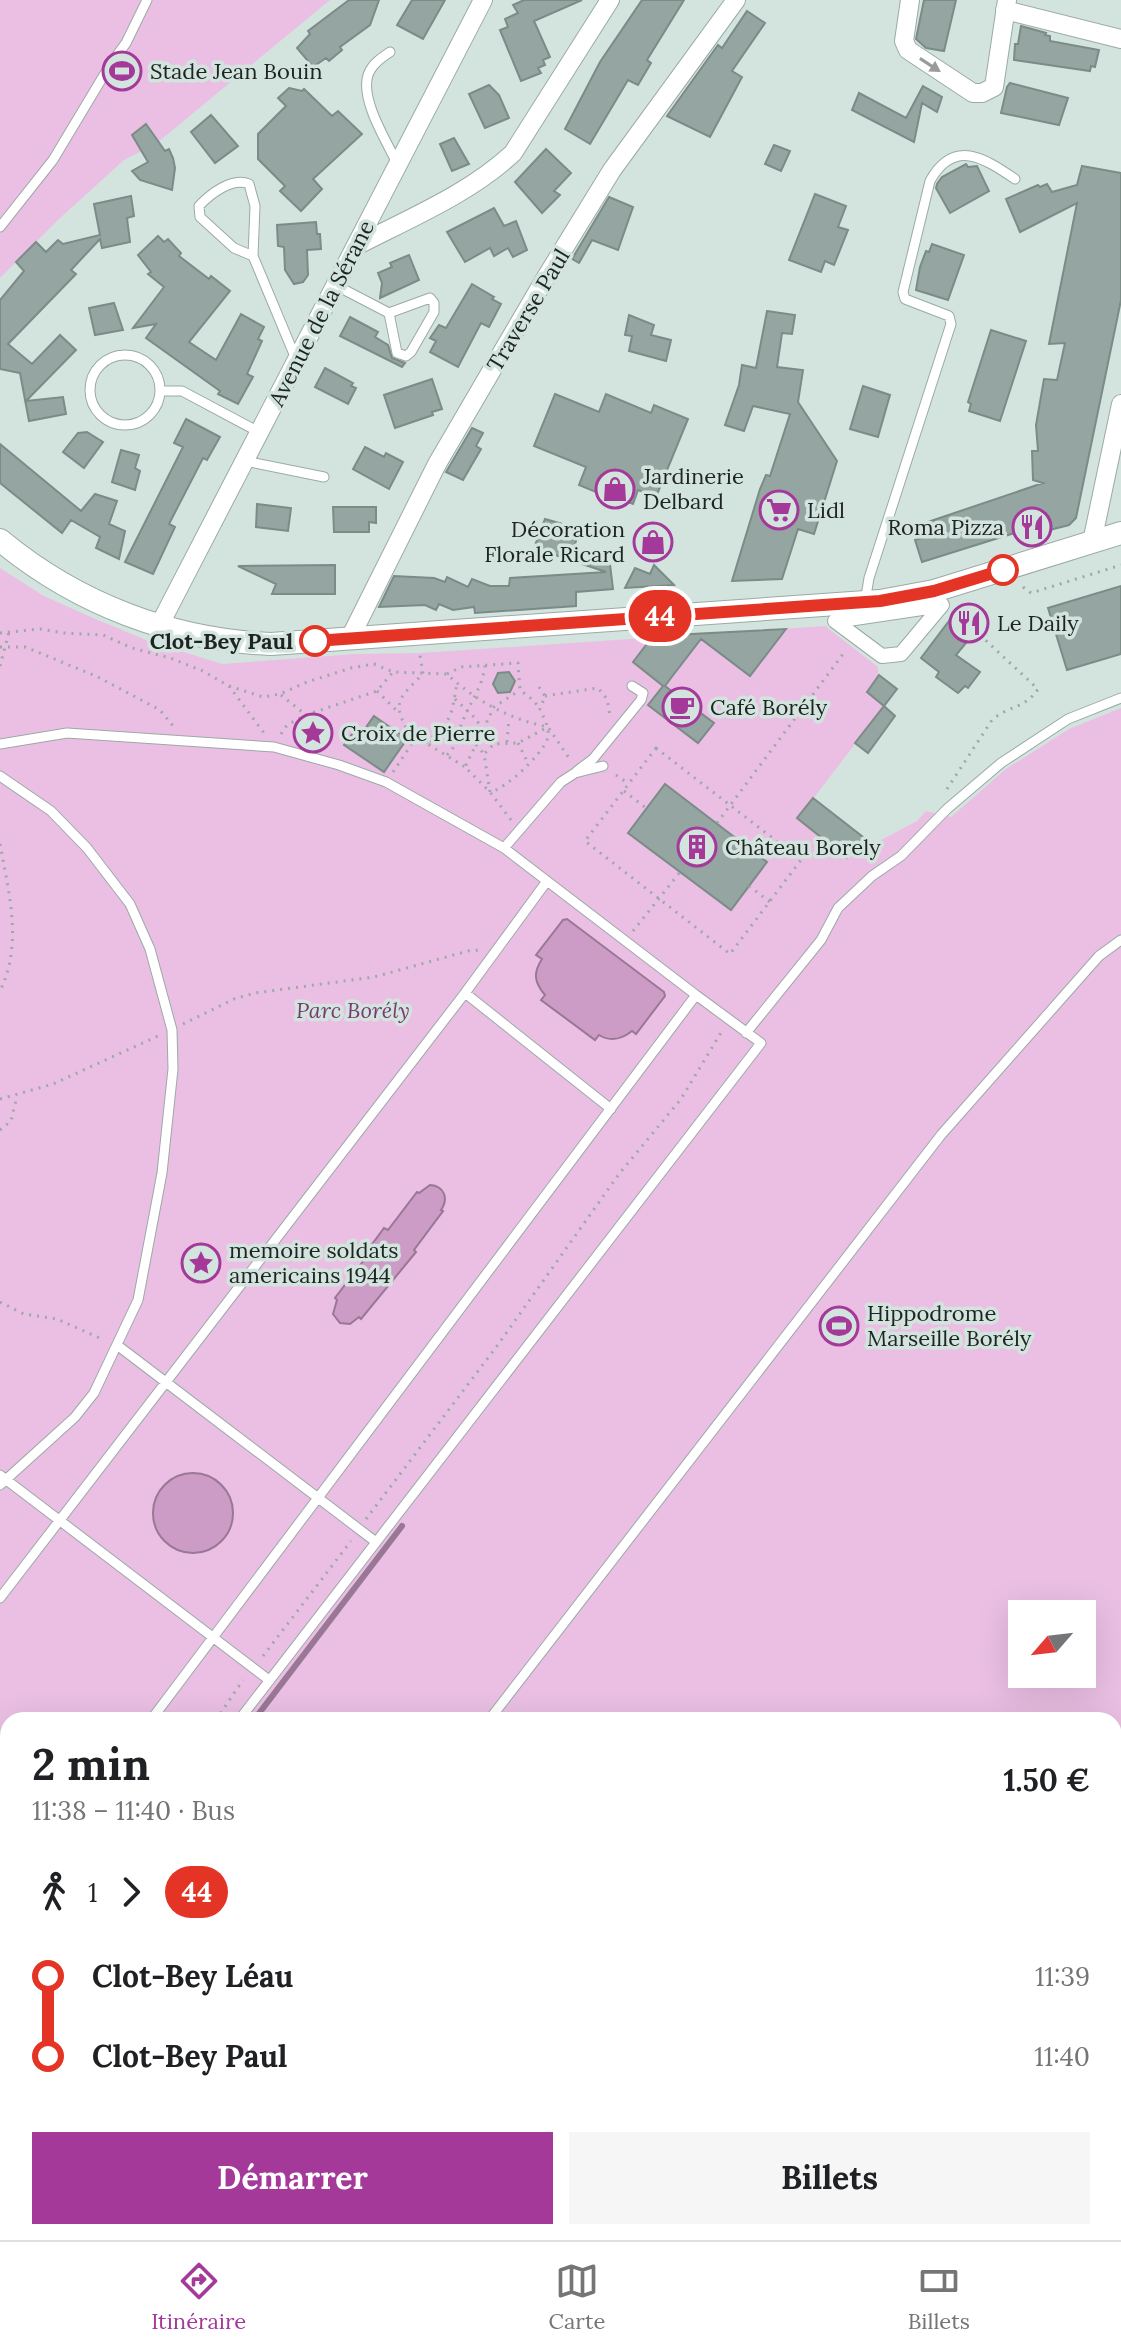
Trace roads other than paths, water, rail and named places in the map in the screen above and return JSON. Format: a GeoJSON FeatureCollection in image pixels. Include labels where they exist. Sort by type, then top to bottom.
{"type":"FeatureCollection","features":[{"type":"Feature","properties":{"kind":"street","name":"Avenue de la Sérane"},"geometry":{"type":"LineString","coordinates":[[159,626],[483,0]]}},
{"type":"Feature","properties":{"kind":"street"},"geometry":{"type":"LineString","coordinates":[[356,246],[466,188],[491,173],[513,153],[610,0]]}},
{"type":"Feature","properties":{"kind":"street","name":"Traverse Paul"},"geometry":{"type":"LineString","coordinates":[[350,638],[437,464],[545,279],[612,170],[736,0]]}},
{"type":"Feature","properties":{"kind":"street"},"geometry":{"type":"LineString","coordinates":[[910,0],[904,41],[908,50],[973,93],[982,93],[994,87],[1006,5],[1121,39]]}},
{"type":"Feature","properties":{"kind":"street"},"geometry":{"type":"LineString","coordinates":[[1092,542],[1121,404]]}},
{"type":"Feature","properties":{"kind":"street"},"geometry":{"type":"LineString","coordinates":[[0,540],[56,581],[83,596],[159,626],[246,643],[271,644],[871,606],[942,605],[901,654],[882,656],[852,641],[835,621],[871,606],[934,591],[1121,533]]}},
{"type":"Feature","properties":{"kind":"lane"},"geometry":{"type":"LineString","coordinates":[[0,227],[53,160],[144,13],[147,0]]}},
{"type":"Feature","properties":{"kind":"lane"},"geometry":{"type":"LineString","coordinates":[[390,52],[375,62],[368,76],[368,100],[398,165]]}},
{"type":"Feature","properties":{"kind":"lane"},"geometry":{"type":"LineString","coordinates":[[852,641],[871,606],[869,578],[951,324],[949,316],[905,299],[903,292],[930,181],[938,167],[948,159],[961,155],[986,159],[1015,179]]}},
{"type":"Feature","properties":{"kind":"lane"},"geometry":{"type":"LineString","coordinates":[[253,256],[234,248],[200,217],[199,206],[204,201],[240,181],[249,184],[255,206],[253,256],[296,359]]}},
{"type":"Feature","properties":{"kind":"lane"},"geometry":{"type":"LineString","coordinates":[[335,285],[389,313],[430,298],[434,303],[434,312],[406,356],[397,353],[394,348],[389,313]]}},
{"type":"Feature","properties":{"kind":"lane"},"geometry":{"type":"LineString","coordinates":[[126,354],[140,357],[151,365],[159,377],[161,391],[158,405],[150,416],[124,426],[99,414],[89,389],[93,375],[101,364],[113,356],[126,354]]}},
{"type":"Feature","properties":{"kind":"lane"},"geometry":{"type":"LineString","coordinates":[[161,391],[182,391],[259,432]]}},
{"type":"Feature","properties":{"kind":"lane"},"geometry":{"type":"LineString","coordinates":[[245,461],[324,477]]}},
{"type":"Feature","properties":{"kind":"lane"},"geometry":{"type":"LineString","coordinates":[[504,848],[561,782],[593,759],[615,734],[641,700],[643,693],[632,686]]}},
{"type":"Feature","properties":{"kind":"lane"},"geometry":{"type":"LineString","coordinates":[[746,1033],[821,940],[838,908],[872,876],[901,856],[947,809],[1001,763],[1068,719],[1121,698]]}},
{"type":"Feature","properties":{"kind":"lane"},"geometry":{"type":"LineString","coordinates":[[0,744],[67,733],[274,747],[386,782],[504,848],[761,1043],[245,1712]]}},
{"type":"Feature","properties":{"kind":"lane"},"geometry":{"type":"LineString","coordinates":[[575,773],[603,766]]}},
{"type":"Feature","properties":{"kind":"lane"},"geometry":{"type":"LineString","coordinates":[[0,776],[51,811],[87,848],[130,904],[150,949],[172,1030],[173,1069],[162,1173],[138,1300],[94,1393],[2,1480],[269,1680]]}},
{"type":"Feature","properties":{"kind":"lane"},"geometry":{"type":"LineString","coordinates":[[0,1598],[465,993],[547,881]]}},
{"type":"Feature","properties":{"kind":"lane"},"geometry":{"type":"LineString","coordinates":[[495,1712],[941,1135],[1099,956],[1121,940]]}},
{"type":"Feature","properties":{"kind":"lane"},"geometry":{"type":"LineString","coordinates":[[465,993],[611,1109]]}},
{"type":"Feature","properties":{"kind":"lane"},"geometry":{"type":"LineString","coordinates":[[157,1712],[696,995]]}},
{"type":"Feature","properties":{"kind":"lane"},"geometry":{"type":"LineString","coordinates":[[117,1345],[376,1542]]}},
{"type":"Feature","properties":{"kind":"waterway"},"geometry":{"type":"LineString","coordinates":[[260,1712],[402,1526]]}},
{"type":"Feature","properties":{"kind":"place","name":"Stade Jean Bouin"},"geometry":{"type":"Point","coordinates":[122,71]}},
{"type":"Feature","properties":{"kind":"place","name":"Jardinerie Delbard"},"geometry":{"type":"Point","coordinates":[615,489]}},
{"type":"Feature","properties":{"kind":"place","name":"Lidl"},"geometry":{"type":"Point","coordinates":[779,510]}},
{"type":"Feature","properties":{"kind":"place","name":"Roma Pizza"},"geometry":{"type":"Point","coordinates":[1032,527]}},
{"type":"Feature","properties":{"kind":"place","name":"Décoration Florale Ricard"},"geometry":{"type":"Point","coordinates":[653,542]}},
{"type":"Feature","properties":{"kind":"place","name":"Le Daily"},"geometry":{"type":"Point","coordinates":[969,623]}},
{"type":"Feature","properties":{"kind":"place","name":"Clot-Bey Paul"},"geometry":{"type":"Point","coordinates":[315,641]}},
{"type":"Feature","properties":{"kind":"place","name":"Café Borély"},"geometry":{"type":"Point","coordinates":[682,707]}},
{"type":"Feature","properties":{"kind":"place","name":"Croix de Pierre"},"geometry":{"type":"Point","coordinates":[313,733]}},
{"type":"Feature","properties":{"kind":"place","name":"Château Borely"},"geometry":{"type":"Point","coordinates":[697,847]}},
{"type":"Feature","properties":{"kind":"place","name":"memoire soldats americains 1944"},"geometry":{"type":"Point","coordinates":[201,1263]}},
{"type":"Feature","properties":{"kind":"place","name":"Hippodrome Marseille Borély"},"geometry":{"type":"Point","coordinates":[839,1326]}},
{"type":"Feature","properties":{"kind":"park label","name":"Parc Borély"},"geometry":{"type":"Point","coordinates":[353,1010]}}]}
